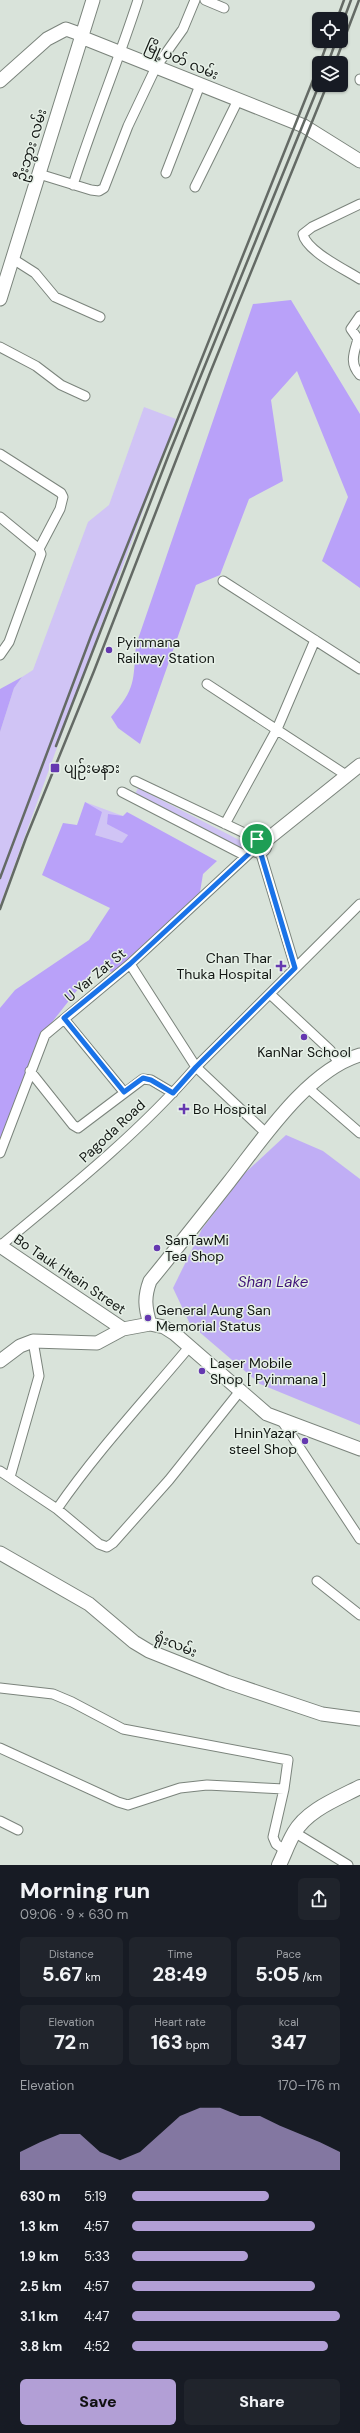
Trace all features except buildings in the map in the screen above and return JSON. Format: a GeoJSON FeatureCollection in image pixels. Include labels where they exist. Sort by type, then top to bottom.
{"type":"FeatureCollection","features":[{"type":"Feature","properties":{"kind":"main road"},"geometry":{"type":"LineString","coordinates":[[279,1865],[294,1832],[317,1810],[360,1787]]}},
{"type":"Feature","properties":{"kind":"street","name":"ဦးဘွား လမ်း"},"geometry":{"type":"LineString","coordinates":[[0,299],[93,0]]}},
{"type":"Feature","properties":{"kind":"street"},"geometry":{"type":"LineString","coordinates":[[73,185],[94,116],[121,52],[138,0]]}},
{"type":"Feature","properties":{"kind":"street"},"geometry":{"type":"LineString","coordinates":[[39,174],[91,190],[99,191],[104,188],[128,126],[156,67],[183,29],[194,0]]}},
{"type":"Feature","properties":{"kind":"street"},"geometry":{"type":"LineString","coordinates":[[205,0],[224,8]]}},
{"type":"Feature","properties":{"kind":"street","name":"မြို့ပတ် လမ်း"},"geometry":{"type":"LineString","coordinates":[[0,81],[47,39],[66,29],[77,33],[81,37],[304,126],[360,161]]}},
{"type":"Feature","properties":{"kind":"street"},"geometry":{"type":"LineString","coordinates":[[166,173],[200,85]]}},
{"type":"Feature","properties":{"kind":"street"},"geometry":{"type":"LineString","coordinates":[[195,187],[238,100]]}},
{"type":"Feature","properties":{"kind":"street"},"geometry":{"type":"LineString","coordinates":[[360,204],[312,227],[303,234],[304,240],[315,250],[360,279]]}},
{"type":"Feature","properties":{"kind":"street"},"geometry":{"type":"LineString","coordinates":[[13,259],[35,272],[55,297],[100,317]]}},
{"type":"Feature","properties":{"kind":"street"},"geometry":{"type":"LineString","coordinates":[[360,316],[351,329],[359,339],[352,363],[360,376]]}},
{"type":"Feature","properties":{"kind":"street"},"geometry":{"type":"LineString","coordinates":[[0,347],[36,366],[62,385],[85,396]]}},
{"type":"Feature","properties":{"kind":"street"},"geometry":{"type":"LineString","coordinates":[[0,454],[61,493],[63,497],[60,509],[39,548],[41,558],[9,642],[0,656]]}},
{"type":"Feature","properties":{"kind":"street"},"geometry":{"type":"LineString","coordinates":[[0,517],[39,548]]}},
{"type":"Feature","properties":{"kind":"street"},"geometry":{"type":"LineString","coordinates":[[223,581],[360,669]]}},
{"type":"Feature","properties":{"kind":"street"},"geometry":{"type":"LineString","coordinates":[[226,824],[277,729],[315,640]]}},
{"type":"Feature","properties":{"kind":"street"},"geometry":{"type":"LineString","coordinates":[[207,684],[346,775]]}},
{"type":"Feature","properties":{"kind":"street"},"geometry":{"type":"LineString","coordinates":[[256,847],[360,765]]}},
{"type":"Feature","properties":{"kind":"street"},"geometry":{"type":"LineString","coordinates":[[135,781],[226,824],[256,847],[295,968]]}},
{"type":"Feature","properties":{"kind":"street"},"geometry":{"type":"LineString","coordinates":[[122,792],[256,847]]}},
{"type":"Feature","properties":{"kind":"street","name":"U Yar Zat St"},"geometry":{"type":"LineString","coordinates":[[0,1153],[45,1035],[130,964],[256,847]]}},
{"type":"Feature","properties":{"kind":"street","name":"Pagoda Road"},"geometry":{"type":"LineString","coordinates":[[0,1246],[112,1152],[173,1093],[196,1067],[360,904]]}},
{"type":"Feature","properties":{"kind":"street"},"geometry":{"type":"LineString","coordinates":[[130,964],[196,1067],[267,1134]]}},
{"type":"Feature","properties":{"kind":"street"},"geometry":{"type":"LineString","coordinates":[[270,994],[330,1050],[339,1063]]}},
{"type":"Feature","properties":{"kind":"street"},"geometry":{"type":"LineString","coordinates":[[64,1018],[124,1092]]}},
{"type":"Feature","properties":{"kind":"street"},"geometry":{"type":"LineString","coordinates":[[150,1324],[145,1307],[145,1296],[150,1281],[267,1134],[308,1088],[339,1063],[360,1055]]}},
{"type":"Feature","properties":{"kind":"street"},"geometry":{"type":"LineString","coordinates":[[30,1071],[76,1127],[80,1127],[143,1078],[151,1080],[173,1093]]}},
{"type":"Feature","properties":{"kind":"street"},"geometry":{"type":"LineString","coordinates":[[308,1088],[360,1133]]}},
{"type":"Feature","properties":{"kind":"street","name":"Bo Tauk Htein Street"},"geometry":{"type":"LineString","coordinates":[[0,1246],[123,1329]]}},
{"type":"Feature","properties":{"kind":"street"},"geometry":{"type":"LineString","coordinates":[[0,1361],[20,1346],[33,1341],[97,1343],[107,1340],[123,1329],[150,1324],[164,1327],[190,1346],[260,1409],[282,1421],[360,1449]]}},
{"type":"Feature","properties":{"kind":"street"},"geometry":{"type":"LineString","coordinates":[[10,1476],[39,1376],[33,1341]]}},
{"type":"Feature","properties":{"kind":"street"},"geometry":{"type":"LineString","coordinates":[[57,1509],[82,1472],[114,1432],[145,1400],[190,1346]]}},
{"type":"Feature","properties":{"kind":"street"},"geometry":{"type":"LineString","coordinates":[[0,1471],[10,1476],[57,1509],[102,1547],[113,1543],[169,1480],[240,1391]]}},
{"type":"Feature","properties":{"kind":"street"},"geometry":{"type":"LineString","coordinates":[[282,1421],[360,1539]]}},
{"type":"Feature","properties":{"kind":"street","name":"ရုံးလမ်း"},"geometry":{"type":"LineString","coordinates":[[0,1553],[84,1600],[134,1642],[149,1651],[227,1682],[322,1714],[360,1719]]}},
{"type":"Feature","properties":{"kind":"street"},"geometry":{"type":"LineString","coordinates":[[317,1581],[360,1615]]}},
{"type":"Feature","properties":{"kind":"street"},"geometry":{"type":"LineString","coordinates":[[0,1688],[53,1694],[72,1702],[124,1729],[286,1760],[289,1762],[273,1837],[276,1844],[286,1851]]}},
{"type":"Feature","properties":{"kind":"street"},"geometry":{"type":"LineString","coordinates":[[0,1748],[118,1802],[128,1804],[180,1788],[207,1784],[284,1789]]}},
{"type":"Feature","properties":{"kind":"street"},"geometry":{"type":"LineString","coordinates":[[0,1821],[18,1830]]}},
{"type":"Feature","properties":{"kind":"street"},"geometry":{"type":"LineString","coordinates":[[294,1832],[348,1865]]}},
{"type":"Feature","properties":{"kind":"shaded area"},"geometry":{"type":"Polygon","coordinates":[[[291,300],[360,414],[360,588],[322,561],[348,497],[297,371],[271,400],[283,481],[249,499],[220,575],[196,585],[140,744],[118,728],[111,717],[125,699],[132,684],[136,645],[253,304],[291,300]]]}},
{"type":"Feature","properties":{"kind":"shaded area"},"geometry":{"type":"Polygon","coordinates":[[[144,407],[176,419],[0,905],[0,732],[14,688],[22,677],[33,670],[88,522],[109,505],[144,407]]]}},
{"type":"Feature","properties":{"kind":"shaded area"},"geometry":{"type":"Polygon","coordinates":[[[22,677],[14,688],[0,732],[0,689],[22,677]]]}},
{"type":"Feature","properties":{"kind":"shaded area"},"geometry":{"type":"Polygon","coordinates":[[[138,788],[247,844],[244,850],[135,794],[138,788]]]}},
{"type":"Feature","properties":{"kind":"shaded area"},"geometry":{"type":"Polygon","coordinates":[[[85,802],[123,816],[128,835],[122,843],[95,835],[85,802]]]}},
{"type":"Feature","properties":{"kind":"shaded area"},"geometry":{"type":"Polygon","coordinates":[[[85,802],[102,812],[95,835],[122,843],[128,835],[107,824],[108,814],[123,816],[127,812],[217,861],[203,874],[200,892],[114,972],[93,970],[38,1040],[0,1143],[0,1008],[15,990],[89,940],[110,908],[42,875],[63,823],[77,825],[85,802]]]}},
{"type":"Feature","properties":{"kind":"water","name":"Shan Lake"},"geometry":{"type":"Polygon","coordinates":[[[286,1135],[323,1151],[360,1179],[360,1425],[260,1384],[190,1324],[173,1288],[202,1229],[245,1173],[286,1135]]]}},
{"type":"Feature","properties":{"kind":"railway"},"geometry":{"type":"LineString","coordinates":[[340,12],[344,0]]}},
{"type":"Feature","properties":{"kind":"railway"},"geometry":{"type":"LineString","coordinates":[[347,12],[351,0]]}},
{"type":"Feature","properties":{"kind":"railway"},"geometry":{"type":"LineString","coordinates":[[338,56],[359,0]]}},
{"type":"Feature","properties":{"kind":"railway"},"geometry":{"type":"LineString","coordinates":[[323,56],[325,48]]}},
{"type":"Feature","properties":{"kind":"railway"},"geometry":{"type":"LineString","coordinates":[[331,56],[333,48]]}},
{"type":"Feature","properties":{"kind":"railway"},"geometry":{"type":"LineString","coordinates":[[0,878],[91,636],[312,83]]}},
{"type":"Feature","properties":{"kind":"railway"},"geometry":{"type":"LineString","coordinates":[[56,746],[169,454],[316,92]]}},
{"type":"Feature","properties":{"kind":"railway"},"geometry":{"type":"LineString","coordinates":[[0,909],[26,838],[94,671],[210,373],[324,92]]}},
{"type":"Feature","properties":{"kind":"place","name":"Pyinmana Railway Station"},"geometry":{"type":"Point","coordinates":[109,650]}},
{"type":"Feature","properties":{"kind":"place","name":"ပျဉ်းမနား"},"geometry":{"type":"Point","coordinates":[55,768]}},
{"type":"Feature","properties":{"kind":"place","name":"Chan Thar Thuka Hospital"},"geometry":{"type":"Point","coordinates":[281,966]}},
{"type":"Feature","properties":{"kind":"place","name":"KanNar School"},"geometry":{"type":"Point","coordinates":[304,1037]}},
{"type":"Feature","properties":{"kind":"place","name":"Bo Hospital"},"geometry":{"type":"Point","coordinates":[184,1109]}},
{"type":"Feature","properties":{"kind":"place","name":"SanTawMi Tea Shop"},"geometry":{"type":"Point","coordinates":[157,1248]}},
{"type":"Feature","properties":{"kind":"place","name":"General Aung San Memorial Status"},"geometry":{"type":"Point","coordinates":[148,1318]}},
{"type":"Feature","properties":{"kind":"place","name":"Laser Mobile Shop [ Pyinmana ]"},"geometry":{"type":"Point","coordinates":[202,1371]}},
{"type":"Feature","properties":{"kind":"place","name":"HninYazar steel Shop"},"geometry":{"type":"Point","coordinates":[305,1441]}},
{"type":"Feature","properties":{"kind":"route"},"geometry":{"type":"LineString","coordinates":[[257,839],[262,840],[264,844],[263,849],[260,851],[295,968],[196,1067],[173,1093],[151,1080],[143,1078],[124,1092],[64,1018],[130,964],[254,849],[253,843],[257,839]]}}]}
